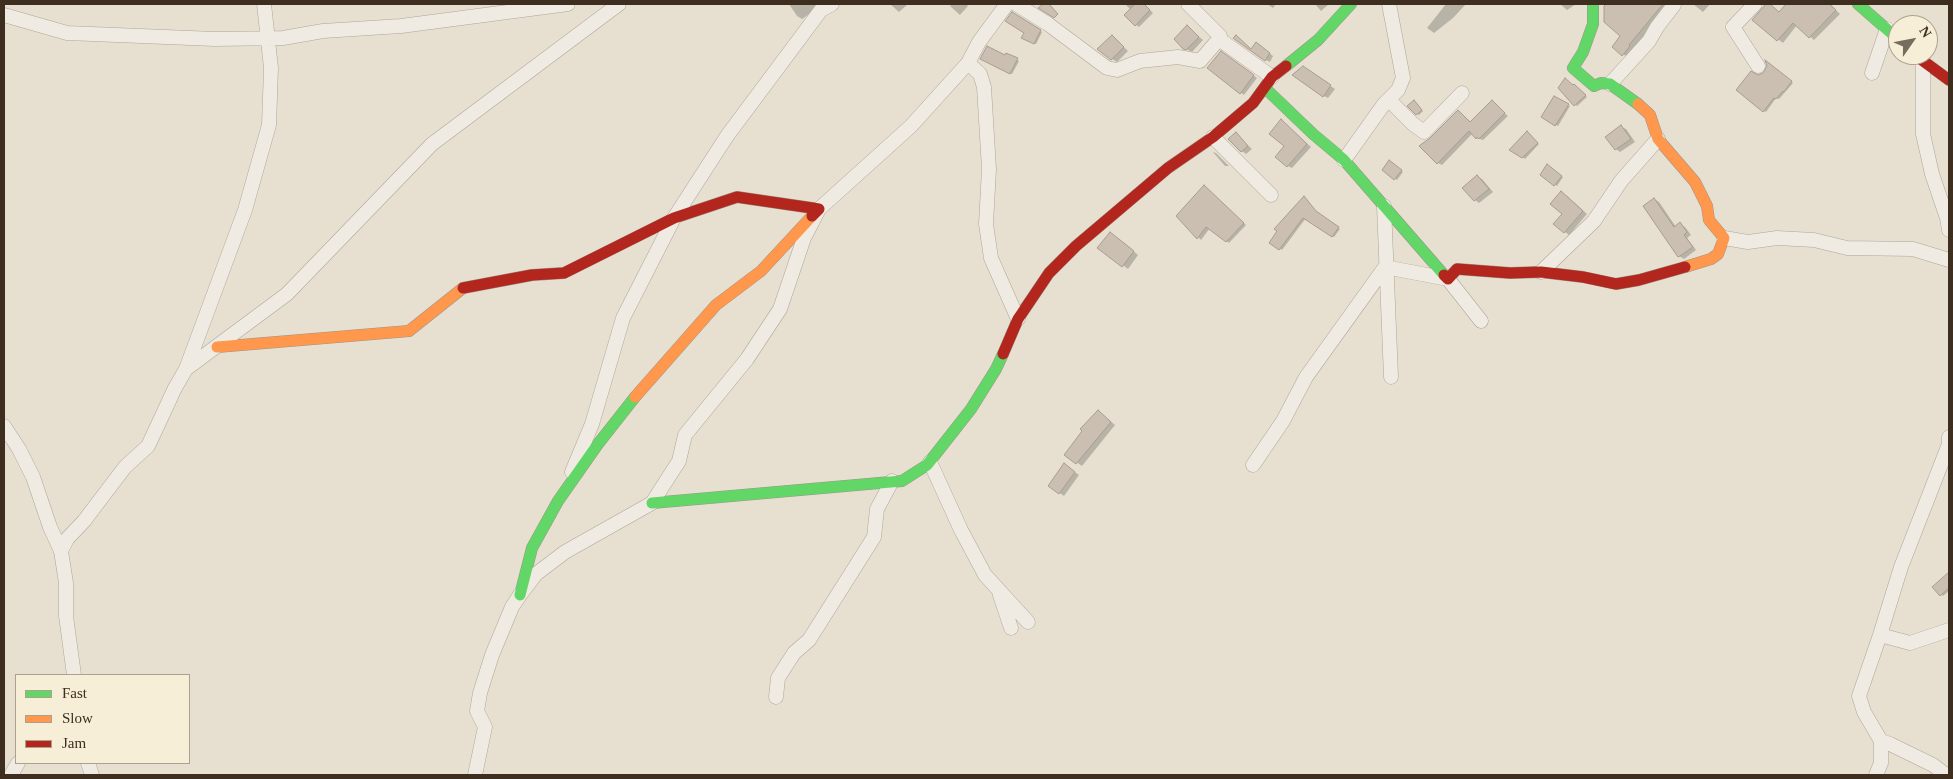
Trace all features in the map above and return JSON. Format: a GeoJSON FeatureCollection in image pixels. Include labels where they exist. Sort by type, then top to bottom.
{"type":"FeatureCollection","features":[{"type":"Feature","properties":{"kind":"street"},"geometry":{"type":"LineString","coordinates":[[61,551],[67,539],[84,521],[125,467],[148,446],[175,388],[186,370],[245,210],[269,125],[271,68],[264,4]]}},
{"type":"Feature","properties":{"kind":"street"},"geometry":{"type":"LineString","coordinates":[[4,15],[67,33],[215,39],[283,38],[323,31],[401,26],[568,4]]}},
{"type":"Feature","properties":{"kind":"street"},"geometry":{"type":"LineString","coordinates":[[186,370],[287,294],[432,144],[619,4]]}},
{"type":"Feature","properties":{"kind":"street"},"geometry":{"type":"LineString","coordinates":[[563,493],[592,424],[623,318],[674,218],[727,136],[821,10],[832,4]]}},
{"type":"Feature","properties":{"kind":"street"},"geometry":{"type":"LineString","coordinates":[[520,595],[532,548],[563,493],[598,444],[647,382],[716,305],[761,271],[819,209],[911,126],[968,63],[979,42],[1007,4]]}},
{"type":"Feature","properties":{"kind":"street"},"geometry":{"type":"LineString","coordinates":[[1016,4],[1048,24],[1106,68],[1117,70],[1148,60],[1178,57],[1200,60],[1219,39]]}},
{"type":"Feature","properties":{"kind":"street"},"geometry":{"type":"LineString","coordinates":[[1344,160],[1384,104],[1398,90],[1403,78],[1389,4]]}},
{"type":"Feature","properties":{"kind":"street"},"geometry":{"type":"LineString","coordinates":[[1593,4],[1593,24],[1583,52],[1573,68],[1594,86],[1601,83],[1610,84],[1627,95],[1650,115],[1658,140],[1695,182],[1707,206],[1708,220],[1724,238],[1748,242],[1777,238],[1814,240],[1847,248],[1914,249],[1949,260]]}},
{"type":"Feature","properties":{"kind":"street"},"geometry":{"type":"LineString","coordinates":[[1610,84],[1649,41],[1674,5],[1672,4]]}},
{"type":"Feature","properties":{"kind":"street"},"geometry":{"type":"LineString","coordinates":[[1755,4],[1733,28],[1758,66]]}},
{"type":"Feature","properties":{"kind":"street"},"geometry":{"type":"LineString","coordinates":[[1858,4],[1887,29],[1872,73]]}},
{"type":"Feature","properties":{"kind":"street"},"geometry":{"type":"LineString","coordinates":[[1192,5],[1220,36],[1219,39],[1268,83],[1313,134],[1344,160],[1448,279],[1481,321]]}},
{"type":"Feature","properties":{"kind":"street"},"geometry":{"type":"LineString","coordinates":[[475,775],[485,727],[477,711],[480,692],[492,655],[512,607],[536,574],[565,552],[652,503],[902,481],[930,462],[971,409],[996,369],[1018,319],[1049,273],[1076,246],[1168,168],[1213,137],[1253,103],[1268,83],[1318,40],[1345,6]]}},
{"type":"Feature","properties":{"kind":"street"},"geometry":{"type":"LineString","coordinates":[[968,63],[980,74],[984,86],[989,169],[986,224],[992,258],[1018,319]]}},
{"type":"Feature","properties":{"kind":"street"},"geometry":{"type":"LineString","coordinates":[[1919,65],[1924,134],[1932,174],[1948,218],[1949,230]]}},
{"type":"Feature","properties":{"kind":"street"},"geometry":{"type":"LineString","coordinates":[[1928,65],[1949,80]]}},
{"type":"Feature","properties":{"kind":"street"},"geometry":{"type":"LineString","coordinates":[[1389,100],[1413,124],[1424,132],[1462,93]]}},
{"type":"Feature","properties":{"kind":"street"},"geometry":{"type":"LineString","coordinates":[[1213,137],[1271,195]]}},
{"type":"Feature","properties":{"kind":"street"},"geometry":{"type":"LineString","coordinates":[[1541,272],[1594,221],[1621,180],[1658,140]]}},
{"type":"Feature","properties":{"kind":"street"},"geometry":{"type":"LineString","coordinates":[[217,347],[409,331],[460,288],[532,275],[564,273],[674,218],[737,197],[819,209]]}},
{"type":"Feature","properties":{"kind":"street"},"geometry":{"type":"LineString","coordinates":[[1384,206],[1385,268],[1392,377]]}},
{"type":"Feature","properties":{"kind":"street"},"geometry":{"type":"LineString","coordinates":[[652,503],[679,461],[685,435],[748,359],[780,309],[804,238],[819,209]]}},
{"type":"Feature","properties":{"kind":"street"},"geometry":{"type":"LineString","coordinates":[[1448,279],[1457,269],[1510,273],[1541,272],[1583,277],[1616,284],[1639,280],[1711,259],[1718,254],[1724,238]]}},
{"type":"Feature","properties":{"kind":"street"},"geometry":{"type":"LineString","coordinates":[[1385,268],[1448,279]]}},
{"type":"Feature","properties":{"kind":"street"},"geometry":{"type":"LineString","coordinates":[[1253,465],[1283,421],[1306,377],[1385,268]]}},
{"type":"Feature","properties":{"kind":"street"},"geometry":{"type":"LineString","coordinates":[[4,426],[19,449],[33,477],[50,527],[61,551],[66,583],[66,616],[74,674]]}},
{"type":"Feature","properties":{"kind":"street"},"geometry":{"type":"LineString","coordinates":[[1876,775],[1881,763],[1881,741],[1864,712],[1859,696],[1901,567],[1949,444],[1949,437]]}},
{"type":"Feature","properties":{"kind":"street"},"geometry":{"type":"LineString","coordinates":[[930,462],[961,530],[985,575],[1028,622]]}},
{"type":"Feature","properties":{"kind":"street"},"geometry":{"type":"LineString","coordinates":[[776,697],[778,678],[794,654],[809,640],[874,536],[877,509],[892,481]]}},
{"type":"Feature","properties":{"kind":"street"},"geometry":{"type":"LineString","coordinates":[[998,589],[1011,628]]}},
{"type":"Feature","properties":{"kind":"street"},"geometry":{"type":"LineString","coordinates":[[1880,635],[1910,643],[1949,630]]}},
{"type":"Feature","properties":{"kind":"street"},"geometry":{"type":"LineString","coordinates":[[1881,741],[1933,765],[1946,775]]}},
{"type":"Feature","properties":{"kind":"building"},"geometry":{"type":"Polygon","coordinates":[[[1043,4],[1049,4],[1058,14],[1054,18],[1038,8],[1043,4]]]}},
{"type":"Feature","properties":{"kind":"building"},"geometry":{"type":"Polygon","coordinates":[[[1135,4],[1144,4],[1150,10],[1135,26],[1124,15],[1135,4]]]}},
{"type":"Feature","properties":{"kind":"building"},"geometry":{"type":"Polygon","coordinates":[[[1606,4],[1663,4],[1622,56],[1612,47],[1620,36],[1604,22],[1604,6],[1606,4]]]}},
{"type":"Feature","properties":{"kind":"building"},"geometry":{"type":"Polygon","coordinates":[[[1766,4],[1770,4],[1779,12],[1786,4],[1829,4],[1836,10],[1809,38],[1793,23],[1777,41],[1752,20],[1766,4]]]}},
{"type":"Feature","properties":{"kind":"building"},"geometry":{"type":"Polygon","coordinates":[[[1012,12],[1041,30],[1034,44],[1021,38],[1024,33],[1005,21],[1012,12]]]}},
{"type":"Feature","properties":{"kind":"building"},"geometry":{"type":"Polygon","coordinates":[[[1187,25],[1199,37],[1186,50],[1174,39],[1187,25]]]}},
{"type":"Feature","properties":{"kind":"building"},"geometry":{"type":"Polygon","coordinates":[[[1112,35],[1124,47],[1111,60],[1097,49],[1112,35]]]}},
{"type":"Feature","properties":{"kind":"building"},"geometry":{"type":"Polygon","coordinates":[[[1236,35],[1251,49],[1256,42],[1270,53],[1265,61],[1233,38],[1236,35]]]}},
{"type":"Feature","properties":{"kind":"building"},"geometry":{"type":"Polygon","coordinates":[[[987,46],[1005,55],[1006,53],[1018,58],[1010,74],[980,59],[987,46]]]}},
{"type":"Feature","properties":{"kind":"building"},"geometry":{"type":"Polygon","coordinates":[[[1221,51],[1254,75],[1240,94],[1207,68],[1221,51]]]}},
{"type":"Feature","properties":{"kind":"building"},"geometry":{"type":"Polygon","coordinates":[[[1765,60],[1792,81],[1784,92],[1776,99],[1774,98],[1763,112],[1736,90],[1751,71],[1758,75],[1763,73],[1767,66],[1765,60]]]}},
{"type":"Feature","properties":{"kind":"building"},"geometry":{"type":"Polygon","coordinates":[[[1303,66],[1331,85],[1323,97],[1292,75],[1303,66]]]}},
{"type":"Feature","properties":{"kind":"building"},"geometry":{"type":"Polygon","coordinates":[[[1565,78],[1586,95],[1574,106],[1558,88],[1565,78]]]}},
{"type":"Feature","properties":{"kind":"building"},"geometry":{"type":"Polygon","coordinates":[[[1554,96],[1569,104],[1555,126],[1541,117],[1554,96]]]}},
{"type":"Feature","properties":{"kind":"building"},"geometry":{"type":"Polygon","coordinates":[[[1414,100],[1422,110],[1416,115],[1407,106],[1414,100]]]}},
{"type":"Feature","properties":{"kind":"building"},"geometry":{"type":"Polygon","coordinates":[[[1492,100],[1505,113],[1479,139],[1477,137],[1476,139],[1469,131],[1437,164],[1419,146],[1430,138],[1458,110],[1470,122],[1492,100]]]}},
{"type":"Feature","properties":{"kind":"building"},"geometry":{"type":"Polygon","coordinates":[[[1281,119],[1307,144],[1287,167],[1275,157],[1284,146],[1269,134],[1281,119]]]}},
{"type":"Feature","properties":{"kind":"building"},"geometry":{"type":"Polygon","coordinates":[[[1621,125],[1631,139],[1615,150],[1605,137],[1621,125]]]}},
{"type":"Feature","properties":{"kind":"building"},"geometry":{"type":"Polygon","coordinates":[[[1527,131],[1538,143],[1522,158],[1509,150],[1527,131]]]}},
{"type":"Feature","properties":{"kind":"building"},"geometry":{"type":"Polygon","coordinates":[[[1236,132],[1248,146],[1241,152],[1228,139],[1236,132]]]}},
{"type":"Feature","properties":{"kind":"building"},"geometry":{"type":"Polygon","coordinates":[[[1389,160],[1402,170],[1394,180],[1382,170],[1389,160]]]}},
{"type":"Feature","properties":{"kind":"building"},"geometry":{"type":"Polygon","coordinates":[[[1547,164],[1562,176],[1554,186],[1540,175],[1547,164]]]}},
{"type":"Feature","properties":{"kind":"building"},"geometry":{"type":"Polygon","coordinates":[[[1477,175],[1489,189],[1474,201],[1462,188],[1477,175]]]}},
{"type":"Feature","properties":{"kind":"building"},"geometry":{"type":"Polygon","coordinates":[[[1204,185],[1244,223],[1226,242],[1206,227],[1197,239],[1176,216],[1204,185]]]}},
{"type":"Feature","properties":{"kind":"building"},"geometry":{"type":"Polygon","coordinates":[[[1561,191],[1583,211],[1564,233],[1553,224],[1562,214],[1550,204],[1561,191]]]}},
{"type":"Feature","properties":{"kind":"building"},"geometry":{"type":"Polygon","coordinates":[[[1304,196],[1316,211],[1339,227],[1332,237],[1303,218],[1279,250],[1269,243],[1277,231],[1274,229],[1304,196]]]}},
{"type":"Feature","properties":{"kind":"building"},"geometry":{"type":"Polygon","coordinates":[[[1654,198],[1674,227],[1680,222],[1687,232],[1684,235],[1693,247],[1678,257],[1643,206],[1654,198]]]}},
{"type":"Feature","properties":{"kind":"building"},"geometry":{"type":"Polygon","coordinates":[[[1110,232],[1134,251],[1122,267],[1097,248],[1110,232]]]}},
{"type":"Feature","properties":{"kind":"building"},"geometry":{"type":"Polygon","coordinates":[[[1098,410],[1111,422],[1076,464],[1064,455],[1082,431],[1080,429],[1098,410]]]}},
{"type":"Feature","properties":{"kind":"building"},"geometry":{"type":"Polygon","coordinates":[[[1064,463],[1075,472],[1059,494],[1048,486],[1064,463]]]}},
{"type":"Feature","properties":{"kind":"building"},"geometry":{"type":"Polygon","coordinates":[[[1949,572],[1949,588],[1940,596],[1932,587],[1949,572]]]}},
{"type":"Feature","properties":{"kind":"traffic: fast"},"geometry":{"type":"LineString","coordinates":[[1286,66],[1318,40],[1351,4]]}},
{"type":"Feature","properties":{"kind":"traffic: fast"},"geometry":{"type":"LineString","coordinates":[[1593,4],[1593,24],[1583,52],[1573,68],[1594,86],[1601,83],[1610,84],[1638,104]]}},
{"type":"Feature","properties":{"kind":"traffic: fast"},"geometry":{"type":"LineString","coordinates":[[1858,4],[1888,30]]}},
{"type":"Feature","properties":{"kind":"traffic: fast"},"geometry":{"type":"LineString","coordinates":[[1265,88],[1313,134],[1344,160],[1444,275]]}},
{"type":"Feature","properties":{"kind":"traffic: fast"},"geometry":{"type":"LineString","coordinates":[[652,503],[902,481],[927,465],[971,409],[1003,354]]}},
{"type":"Feature","properties":{"kind":"traffic: fast"},"geometry":{"type":"LineString","coordinates":[[520,595],[532,548],[558,501],[598,444],[635,397]]}},
{"type":"Feature","properties":{"kind":"traffic: slow"},"geometry":{"type":"LineString","coordinates":[[1638,104],[1650,115],[1658,139],[1695,182],[1707,206],[1709,220],[1724,238],[1718,254],[1711,259],[1685,267]]}},
{"type":"Feature","properties":{"kind":"traffic: slow"},"geometry":{"type":"LineString","coordinates":[[635,397],[716,305],[761,271],[812,216]]}},
{"type":"Feature","properties":{"kind":"traffic: slow"},"geometry":{"type":"LineString","coordinates":[[217,347],[409,331],[463,288]]}},
{"type":"Feature","properties":{"kind":"traffic: jam"},"geometry":{"type":"LineString","coordinates":[[1929,65],[1949,80]]}},
{"type":"Feature","properties":{"kind":"traffic: jam"},"geometry":{"type":"LineString","coordinates":[[1003,354],[1018,319],[1049,273],[1076,246],[1168,168],[1213,137],[1253,103],[1272,77],[1286,66]]}},
{"type":"Feature","properties":{"kind":"traffic: jam"},"geometry":{"type":"LineString","coordinates":[[463,288],[532,275],[564,273],[674,218],[737,197],[819,209],[812,216]]}},
{"type":"Feature","properties":{"kind":"traffic: jam"},"geometry":{"type":"LineString","coordinates":[[1444,275],[1448,279],[1457,269],[1510,273],[1541,272],[1583,277],[1616,284],[1639,280],[1685,267]]}}]}
